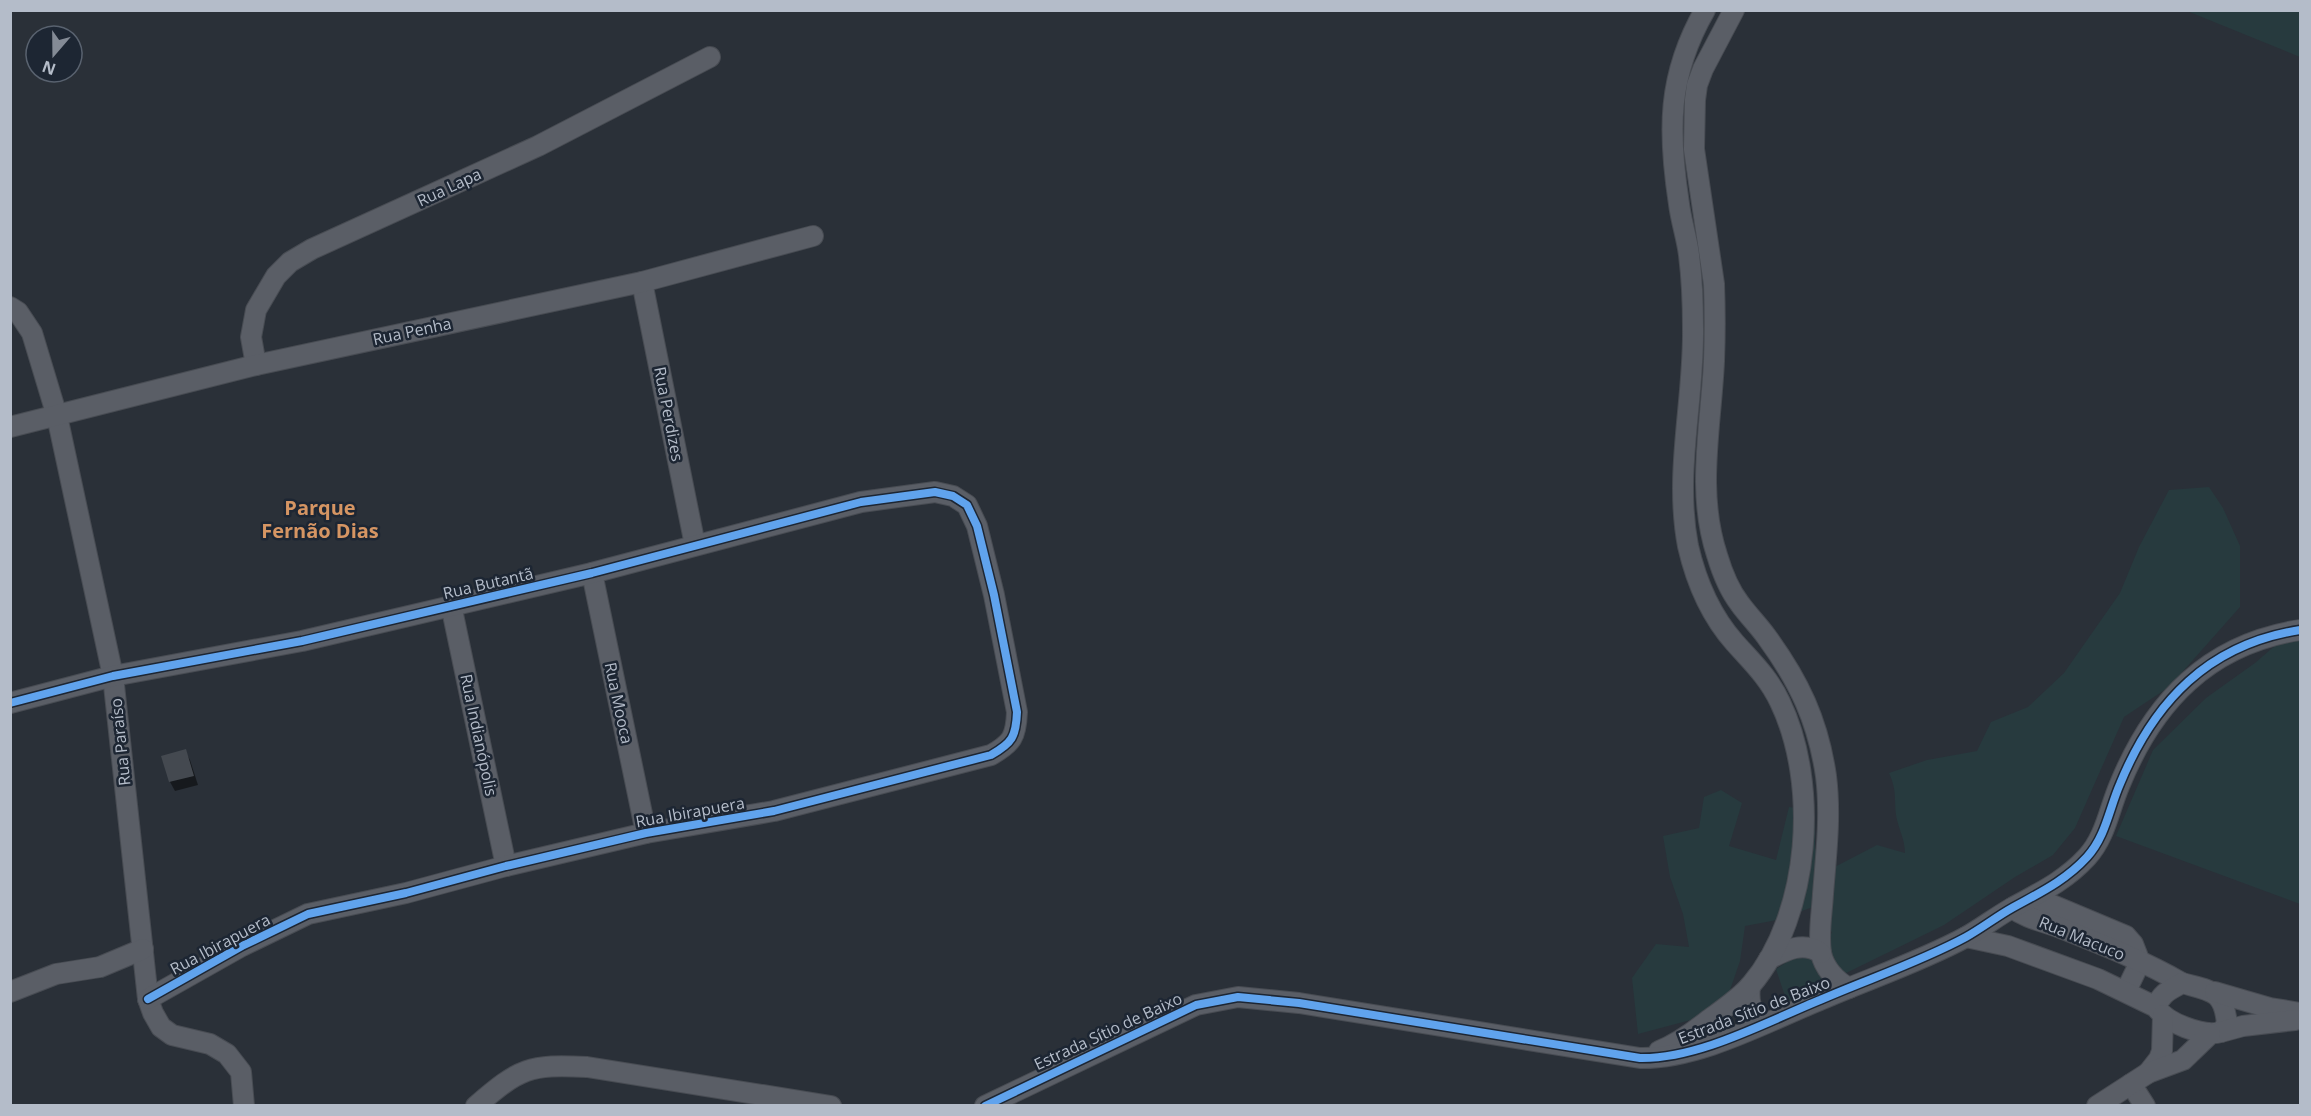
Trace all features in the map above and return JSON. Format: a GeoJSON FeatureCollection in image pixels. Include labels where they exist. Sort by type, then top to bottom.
{"type":"FeatureCollection","features":[{"type":"Feature","properties":{"kind":"street"},"geometry":{"type":"LineString","coordinates":[[1640,1058],[1671,1047],[1688,1036],[1750,986],[1785,928],[1799,878],[1803,820],[1798,749],[1790,723],[1779,698],[1762,672],[1734,642],[1716,617],[1701,588],[1689,547],[1683,509],[1682,473],[1693,312],[1689,253],[1679,207],[1671,134],[1673,102],[1680,64],[1690,36],[1705,10]]}},
{"type":"Feature","properties":{"kind":"street"},"geometry":{"type":"LineString","coordinates":[[1734,10],[1712,50],[1697,85],[1694,124],[1694,149],[1714,284],[1714,362],[1705,459],[1707,510],[1716,554],[1722,570],[1739,603],[1765,634],[1803,692],[1819,737],[1826,777],[1828,807],[1821,925],[1829,996]]}},
{"type":"Feature","properties":{"kind":"street","name":"Rua Lapa"},"geometry":{"type":"LineString","coordinates":[[256,365],[251,337],[255,310],[272,282],[290,262],[312,249],[538,146],[710,57]]}},
{"type":"Feature","properties":{"kind":"street","name":"Rua Penha"},"geometry":{"type":"LineString","coordinates":[[10,427],[256,365],[642,282],[813,236]]}},
{"type":"Feature","properties":{"kind":"street","name":"Rua Perdizes"},"geometry":{"type":"LineString","coordinates":[[642,282],[695,545]]}},
{"type":"Feature","properties":{"kind":"street","name":"Rua Paraíso"},"geometry":{"type":"LineString","coordinates":[[10,307],[18,312],[32,333],[57,416],[113,676],[148,999],[161,1027],[172,1035],[210,1044],[227,1054],[241,1072],[244,1106]]}},
{"type":"Feature","properties":{"kind":"street","name":"Rua Butantã"},"geometry":{"type":"LineString","coordinates":[[10,703],[113,676],[302,640],[592,573],[861,502],[912,493],[935,492],[953,496],[967,505]]}},
{"type":"Feature","properties":{"kind":"street","name":"Rua Ibirapuera"},"geometry":{"type":"LineString","coordinates":[[148,999],[242,946],[308,914],[406,893],[506,866],[646,833],[774,811],[991,755],[1012,739],[1016,729],[1017,712],[991,583],[977,526],[967,505]]}},
{"type":"Feature","properties":{"kind":"street","name":"Rua Mooca"},"geometry":{"type":"LineString","coordinates":[[592,573],[646,833]]}},
{"type":"Feature","properties":{"kind":"street","name":"Rua Indianópolis"},"geometry":{"type":"LineString","coordinates":[[451,605],[506,866]]}},
{"type":"Feature","properties":{"kind":"street","name":"Estrada Sítio de Baixo"},"geometry":{"type":"LineString","coordinates":[[986,1106],[1196,1005],[1238,998],[1299,1003],[1640,1058],[1672,1057],[1849,988],[2018,912],[2033,897],[2057,884],[2086,859],[2098,843],[2119,785],[2140,741],[2173,695],[2213,660],[2277,634],[2301,630]]}},
{"type":"Feature","properties":{"kind":"street","name":"Rua Macuco"},"geometry":{"type":"LineString","coordinates":[[2033,897],[2127,936],[2140,962],[2126,991]]}},
{"type":"Feature","properties":{"kind":"street","name":"Rua Macuco"},"geometry":{"type":"LineString","coordinates":[[2008,946],[2018,912],[2140,962],[2182,983],[2270,1008],[2301,1013]]}},
{"type":"Feature","properties":{"kind":"street","name":"Rua Macuco"},"geometry":{"type":"LineString","coordinates":[[1966,937],[2008,946],[2126,991],[2201,1033],[2216,1033]]}},
{"type":"Feature","properties":{"kind":"street"},"geometry":{"type":"LineString","coordinates":[[1768,959],[1800,946],[1816,950],[1849,988]]}},
{"type":"Feature","properties":{"kind":"street"},"geometry":{"type":"LineString","coordinates":[[10,992],[57,974],[100,967],[143,949]]}},
{"type":"Feature","properties":{"kind":"street"},"geometry":{"type":"LineString","coordinates":[[2148,1073],[2162,1051],[2160,998],[2168,990],[2182,983]]}},
{"type":"Feature","properties":{"kind":"street"},"geometry":{"type":"LineString","coordinates":[[1750,986],[1748,998],[1751,1009],[1763,1023]]}},
{"type":"Feature","properties":{"kind":"street"},"geometry":{"type":"LineString","coordinates":[[2097,1106],[2148,1073],[2183,1060],[2227,1024],[2222,1001],[2215,992]]}},
{"type":"Feature","properties":{"kind":"street"},"geometry":{"type":"LineString","coordinates":[[2216,1033],[2243,1026],[2301,1019]]}},
{"type":"Feature","properties":{"kind":"street"},"geometry":{"type":"LineString","coordinates":[[476,1106],[502,1084],[526,1070],[549,1065],[587,1067],[831,1106]]}},
{"type":"Feature","properties":{"kind":"street"},"geometry":{"type":"LineString","coordinates":[[2131,1084],[2145,1106]]}},
{"type":"Feature","properties":{"kind":"green space"},"geometry":{"type":"Polygon","coordinates":[[[2187,11],[2300,11],[2300,57],[2187,11]]]}},
{"type":"Feature","properties":{"kind":"green space"},"geometry":{"type":"Polygon","coordinates":[[[2209,487],[2223,508],[2240,546],[2240,607],[2169,687],[2124,717],[2075,828],[2053,855],[2015,877],[1944,925],[1787,1002],[1776,969],[1832,933],[1821,904],[1777,920],[1745,926],[1740,961],[1729,993],[1702,1017],[1638,1034],[1632,978],[1656,944],[1689,947],[1683,914],[1670,877],[1663,836],[1699,828],[1704,797],[1721,790],[1742,803],[1729,846],[1776,860],[1789,807],[1808,810],[1815,823],[1815,848],[1825,872],[1877,845],[1905,853],[1889,773],[1927,760],[1977,751],[1991,722],[2028,707],[2064,673],[2120,593],[2139,547],[2169,490],[2209,487]]]}},
{"type":"Feature","properties":{"kind":"green space"},"geometry":{"type":"Polygon","coordinates":[[[2300,633],[2300,904],[2116,836],[2153,750],[2206,698],[2255,663],[2285,637],[2300,633]]]}},
{"type":"Feature","properties":{"kind":"building"},"geometry":{"type":"Polygon","coordinates":[[[186,749],[194,776],[169,782],[161,756],[186,749]]]}},
{"type":"Feature","properties":{"kind":"cycle path"},"geometry":{"type":"LineString","coordinates":[[10,703],[113,676],[302,641],[592,573],[861,502],[935,492],[953,496],[967,505],[977,526],[994,595],[1017,712],[1012,738],[1004,747],[991,755],[774,811],[646,833],[506,866],[406,893],[308,914],[242,946],[148,999]]}},
{"type":"Feature","properties":{"kind":"cycle path"},"geometry":{"type":"LineString","coordinates":[[985,1106],[1196,1005],[1238,997],[1299,1003],[1640,1058],[1662,1057],[1732,1038],[1948,946],[2061,880],[2087,857],[2099,840],[2116,793],[2134,754],[2168,702],[2212,663],[2238,648],[2268,637],[2300,630]]}},
{"type":"Feature","properties":{"kind":"district","name":"Parque Fernão Dias"},"geometry":{"type":"Point","coordinates":[320,520]}}]}
